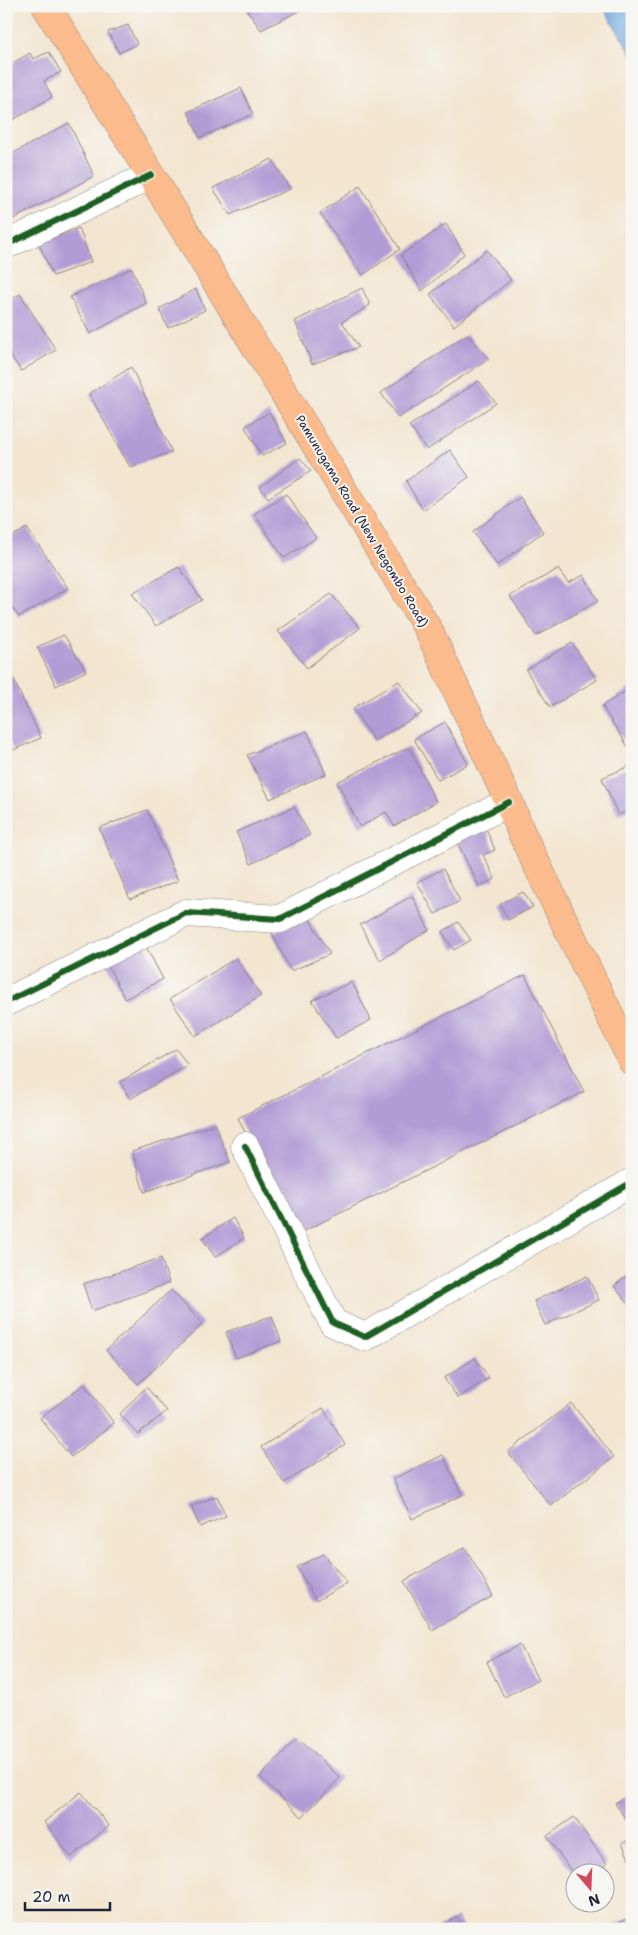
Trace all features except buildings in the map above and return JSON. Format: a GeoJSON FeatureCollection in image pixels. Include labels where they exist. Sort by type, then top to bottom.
{"type":"FeatureCollection","features":[{"type":"Feature","properties":{"kind":"main road","name":"Pamunugama Road (New Negombo Road)"},"geometry":{"type":"LineString","coordinates":[[46,6],[428,629],[509,802],[521,832],[632,1061]]}},
{"type":"Feature","properties":{"kind":"street"},"geometry":{"type":"LineString","coordinates":[[6,245],[151,176]]}},
{"type":"Feature","properties":{"kind":"street"},"geometry":{"type":"LineString","coordinates":[[6,1002],[186,913],[280,920],[509,802]]}},
{"type":"Feature","properties":{"kind":"street"},"geometry":{"type":"LineString","coordinates":[[245,1146],[333,1323],[365,1337],[632,1182]]}},
{"type":"Feature","properties":{"kind":"water"},"geometry":{"type":"Polygon","coordinates":[[[602,6],[632,6],[632,54],[602,6]]]}},
{"type":"Feature","properties":{"kind":"cycle path"},"geometry":{"type":"LineString","coordinates":[[6,245],[151,175]]}},
{"type":"Feature","properties":{"kind":"cycle path"},"geometry":{"type":"LineString","coordinates":[[6,1002],[186,913],[280,919],[509,802]]}},
{"type":"Feature","properties":{"kind":"cycle path"},"geometry":{"type":"LineString","coordinates":[[245,1146],[333,1323],[365,1337],[632,1182]]}}]}
